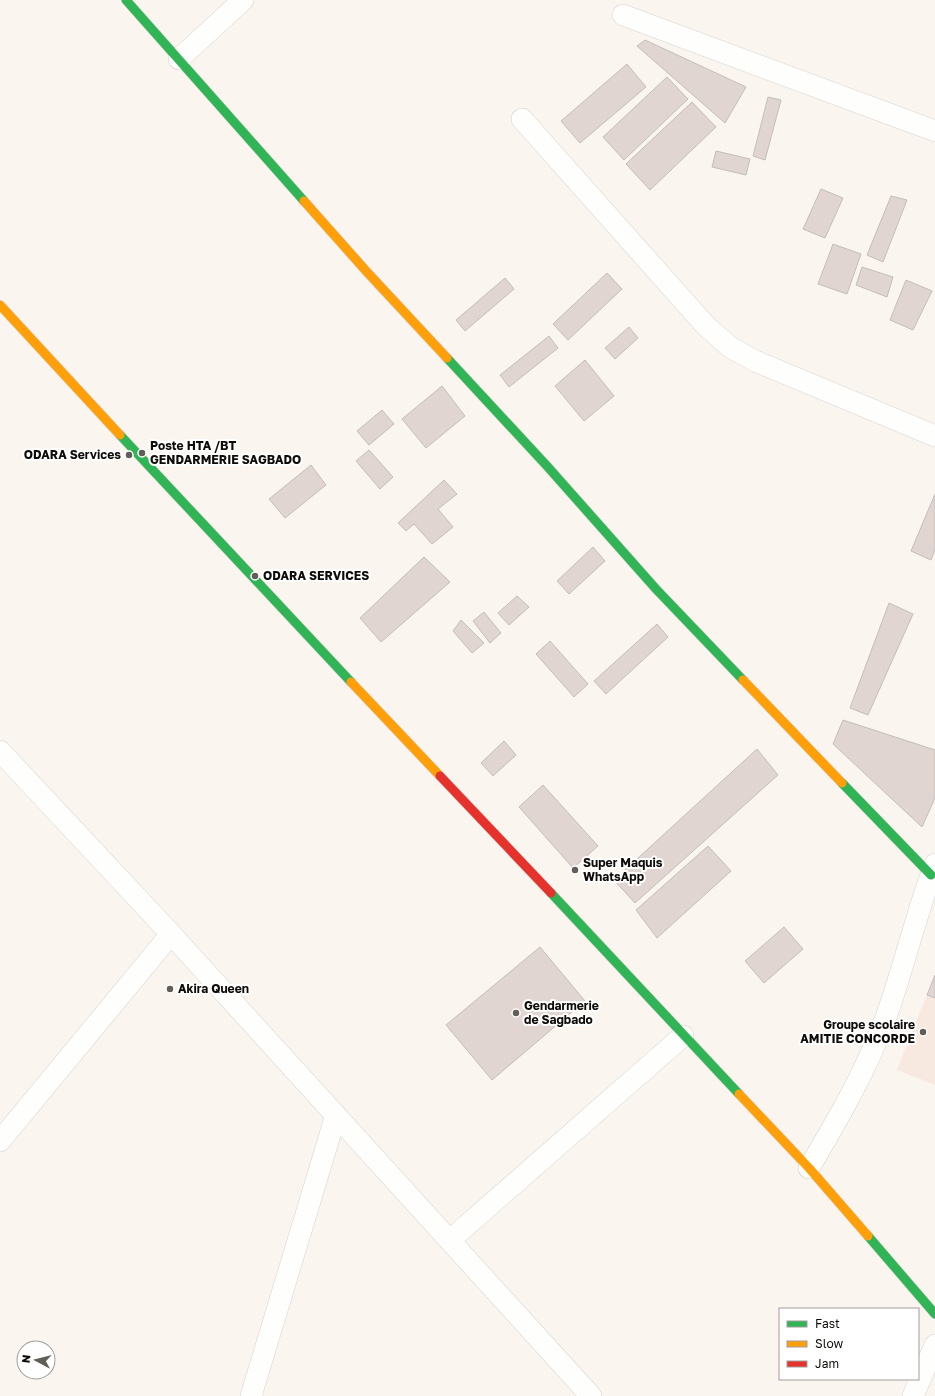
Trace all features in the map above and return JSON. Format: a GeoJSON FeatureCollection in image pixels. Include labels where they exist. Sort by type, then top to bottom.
{"type":"FeatureCollection","features":[{"type":"Feature","properties":{"kind":"street"},"geometry":{"type":"LineString","coordinates":[[126,0],[368,272],[548,466],[656,589],[933,870],[888,1010],[872,1051],[844,1110],[809,1168]]}},
{"type":"Feature","properties":{"kind":"street"},"geometry":{"type":"LineString","coordinates":[[179,59],[243,0]]}},
{"type":"Feature","properties":{"kind":"street"},"geometry":{"type":"LineString","coordinates":[[623,15],[935,131]]}},
{"type":"Feature","properties":{"kind":"street"},"geometry":{"type":"LineString","coordinates":[[522,119],[706,326],[730,347],[756,361],[935,436]]}},
{"type":"Feature","properties":{"kind":"street"},"geometry":{"type":"LineString","coordinates":[[0,304],[151,470],[809,1168],[935,1314]]}},
{"type":"Feature","properties":{"kind":"street"},"geometry":{"type":"LineString","coordinates":[[0,751],[171,934],[590,1395]]}},
{"type":"Feature","properties":{"kind":"street"},"geometry":{"type":"LineString","coordinates":[[0,1141],[171,934]]}},
{"type":"Feature","properties":{"kind":"street"},"geometry":{"type":"LineString","coordinates":[[450,1240],[683,1036]]}},
{"type":"Feature","properties":{"kind":"street"},"geometry":{"type":"LineString","coordinates":[[251,1396],[336,1115]]}},
{"type":"Feature","properties":{"kind":"street"},"geometry":{"type":"LineString","coordinates":[[913,1396],[935,1345]]}},
{"type":"Feature","properties":{"kind":"shaded area","name":"Groupe scolaire AMITIE CONCORDE"},"geometry":{"type":"Polygon","coordinates":[[[935,975],[935,1085],[897,1070],[935,975]]]}},
{"type":"Feature","properties":{"kind":"building"},"geometry":{"type":"Polygon","coordinates":[[[645,40],[746,87],[725,123],[637,46],[645,40]]]}},
{"type":"Feature","properties":{"kind":"building"},"geometry":{"type":"Polygon","coordinates":[[[627,64],[646,87],[580,143],[561,121],[627,64]]]}},
{"type":"Feature","properties":{"kind":"building"},"geometry":{"type":"Polygon","coordinates":[[[667,77],[688,99],[624,160],[603,137],[667,77]]]}},
{"type":"Feature","properties":{"kind":"building"},"geometry":{"type":"Polygon","coordinates":[[[768,97],[781,100],[765,160],[753,156],[768,97]]]}},
{"type":"Feature","properties":{"kind":"building"},"geometry":{"type":"Polygon","coordinates":[[[692,102],[716,127],[650,190],[626,164],[692,102]]]}},
{"type":"Feature","properties":{"kind":"building"},"geometry":{"type":"Polygon","coordinates":[[[716,151],[750,159],[746,175],[712,167],[716,151]]]}},
{"type":"Feature","properties":{"kind":"building"},"geometry":{"type":"Polygon","coordinates":[[[821,189],[843,198],[825,238],[803,229],[821,189]]]}},
{"type":"Feature","properties":{"kind":"building"},"geometry":{"type":"Polygon","coordinates":[[[891,196],[907,200],[883,262],[867,255],[891,196]]]}},
{"type":"Feature","properties":{"kind":"building"},"geometry":{"type":"Polygon","coordinates":[[[833,244],[861,254],[847,294],[818,284],[833,244]]]}},
{"type":"Feature","properties":{"kind":"building"},"geometry":{"type":"Polygon","coordinates":[[[862,267],[893,277],[887,297],[856,285],[862,267]]]}},
{"type":"Feature","properties":{"kind":"building"},"geometry":{"type":"Polygon","coordinates":[[[607,273],[622,289],[568,340],[553,324],[607,273]]]}},
{"type":"Feature","properties":{"kind":"building"},"geometry":{"type":"Polygon","coordinates":[[[505,278],[514,289],[465,331],[456,320],[505,278]]]}},
{"type":"Feature","properties":{"kind":"building"},"geometry":{"type":"Polygon","coordinates":[[[906,280],[932,291],[913,330],[890,320],[906,280]]]}},
{"type":"Feature","properties":{"kind":"building"},"geometry":{"type":"Polygon","coordinates":[[[629,327],[638,338],[615,359],[605,348],[629,327]]]}},
{"type":"Feature","properties":{"kind":"building"},"geometry":{"type":"Polygon","coordinates":[[[549,336],[558,348],[509,387],[500,375],[549,336]]]}},
{"type":"Feature","properties":{"kind":"building"},"geometry":{"type":"Polygon","coordinates":[[[585,360],[614,396],[584,421],[555,386],[585,360]]]}},
{"type":"Feature","properties":{"kind":"building"},"geometry":{"type":"Polygon","coordinates":[[[442,386],[465,416],[426,448],[402,419],[442,386]]]}},
{"type":"Feature","properties":{"kind":"building"},"geometry":{"type":"Polygon","coordinates":[[[382,410],[394,424],[369,445],[357,431],[382,410]]]}},
{"type":"Feature","properties":{"kind":"building"},"geometry":{"type":"Polygon","coordinates":[[[369,450],[393,477],[380,489],[356,461],[369,450]]]}},
{"type":"Feature","properties":{"kind":"building"},"geometry":{"type":"Polygon","coordinates":[[[311,465],[326,485],[285,518],[269,499],[311,465]]]}},
{"type":"Feature","properties":{"kind":"building"},"geometry":{"type":"Polygon","coordinates":[[[444,480],[457,494],[438,509],[453,527],[432,544],[414,524],[406,531],[398,523],[444,480]]]}},
{"type":"Feature","properties":{"kind":"building"},"geometry":{"type":"Polygon","coordinates":[[[935,494],[935,550],[931,560],[911,551],[935,494]]]}},
{"type":"Feature","properties":{"kind":"building"},"geometry":{"type":"Polygon","coordinates":[[[593,547],[605,561],[569,594],[557,581],[593,547]]]}},
{"type":"Feature","properties":{"kind":"building"},"geometry":{"type":"Polygon","coordinates":[[[424,557],[450,582],[381,642],[360,618],[424,557]]]}},
{"type":"Feature","properties":{"kind":"building"},"geometry":{"type":"Polygon","coordinates":[[[517,596],[529,607],[509,625],[498,613],[517,596]]]}},
{"type":"Feature","properties":{"kind":"building"},"geometry":{"type":"Polygon","coordinates":[[[889,603],[913,614],[868,715],[850,708],[889,603]]]}},
{"type":"Feature","properties":{"kind":"building"},"geometry":{"type":"Polygon","coordinates":[[[484,612],[501,633],[490,643],[473,621],[484,612]]]}},
{"type":"Feature","properties":{"kind":"building"},"geometry":{"type":"Polygon","coordinates":[[[461,620],[484,643],[472,653],[453,631],[461,620]]]}},
{"type":"Feature","properties":{"kind":"building"},"geometry":{"type":"Polygon","coordinates":[[[657,624],[668,637],[606,694],[594,681],[657,624]]]}},
{"type":"Feature","properties":{"kind":"building"},"geometry":{"type":"Polygon","coordinates":[[[550,641],[588,684],[574,697],[536,654],[550,641]]]}},
{"type":"Feature","properties":{"kind":"building"},"geometry":{"type":"Polygon","coordinates":[[[843,720],[935,750],[935,798],[922,827],[833,744],[843,720]]]}},
{"type":"Feature","properties":{"kind":"building"},"geometry":{"type":"Polygon","coordinates":[[[504,741],[516,755],[493,776],[481,763],[504,741]]]}},
{"type":"Feature","properties":{"kind":"building"},"geometry":{"type":"Polygon","coordinates":[[[757,749],[778,775],[635,903],[614,880],[757,749]]]}},
{"type":"Feature","properties":{"kind":"building"},"geometry":{"type":"Polygon","coordinates":[[[543,785],[598,846],[573,868],[519,807],[543,785]]]}},
{"type":"Feature","properties":{"kind":"building"},"geometry":{"type":"Polygon","coordinates":[[[708,846],[731,871],[657,938],[636,910],[708,846]]]}},
{"type":"Feature","properties":{"kind":"building"},"geometry":{"type":"Polygon","coordinates":[[[784,927],[803,949],[764,983],[745,961],[784,927]]]}},
{"type":"Feature","properties":{"kind":"building","name":"Gendarmerie de Sagbado"},"geometry":{"type":"Polygon","coordinates":[[[540,947],[585,1001],[492,1080],[446,1025],[540,947]]]}},
{"type":"Feature","properties":{"kind":"building"},"geometry":{"type":"Polygon","coordinates":[[[935,975],[935,998],[927,995],[935,975]]]}},
{"type":"Feature","properties":{"kind":"traffic: fast"},"geometry":{"type":"LineString","coordinates":[[126,0],[304,201]]}},
{"type":"Feature","properties":{"kind":"traffic: fast"},"geometry":{"type":"LineString","coordinates":[[447,358],[547,466],[656,589],[743,680]]}},
{"type":"Feature","properties":{"kind":"traffic: fast"},"geometry":{"type":"LineString","coordinates":[[120,435],[351,682]]}},
{"type":"Feature","properties":{"kind":"traffic: fast"},"geometry":{"type":"LineString","coordinates":[[842,783],[931,875]]}},
{"type":"Feature","properties":{"kind":"traffic: fast"},"geometry":{"type":"LineString","coordinates":[[551,893],[739,1094]]}},
{"type":"Feature","properties":{"kind":"traffic: fast"},"geometry":{"type":"LineString","coordinates":[[868,1236],[935,1314]]}},
{"type":"Feature","properties":{"kind":"traffic: slow"},"geometry":{"type":"LineString","coordinates":[[304,201],[367,272],[447,358]]}},
{"type":"Feature","properties":{"kind":"traffic: slow"},"geometry":{"type":"LineString","coordinates":[[0,305],[120,435]]}},
{"type":"Feature","properties":{"kind":"traffic: slow"},"geometry":{"type":"LineString","coordinates":[[743,680],[842,783]]}},
{"type":"Feature","properties":{"kind":"traffic: slow"},"geometry":{"type":"LineString","coordinates":[[351,682],[440,776]]}},
{"type":"Feature","properties":{"kind":"traffic: slow"},"geometry":{"type":"LineString","coordinates":[[739,1094],[809,1168],[868,1236]]}},
{"type":"Feature","properties":{"kind":"traffic: jam"},"geometry":{"type":"LineString","coordinates":[[440,776],[551,893]]}},
{"type":"Feature","properties":{"kind":"place","name":"Poste HTA /BT GENDARMERIE SAGBADO"},"geometry":{"type":"Point","coordinates":[142,453]}},
{"type":"Feature","properties":{"kind":"place","name":"ODARA Services"},"geometry":{"type":"Point","coordinates":[129,455]}},
{"type":"Feature","properties":{"kind":"place","name":"ODARA SERVICES"},"geometry":{"type":"Point","coordinates":[255,576]}},
{"type":"Feature","properties":{"kind":"place","name":"Super Maquis WhatsApp"},"geometry":{"type":"Point","coordinates":[575,870]}},
{"type":"Feature","properties":{"kind":"place","name":"Akira Queen"},"geometry":{"type":"Point","coordinates":[170,989]}},
{"type":"Feature","properties":{"kind":"place","name":"Gendarmerie de Sagbado"},"geometry":{"type":"Point","coordinates":[516,1013]}},
{"type":"Feature","properties":{"kind":"place","name":"Groupe scolaire AMITIE CONCORDE"},"geometry":{"type":"Point","coordinates":[923,1032]}}]}
